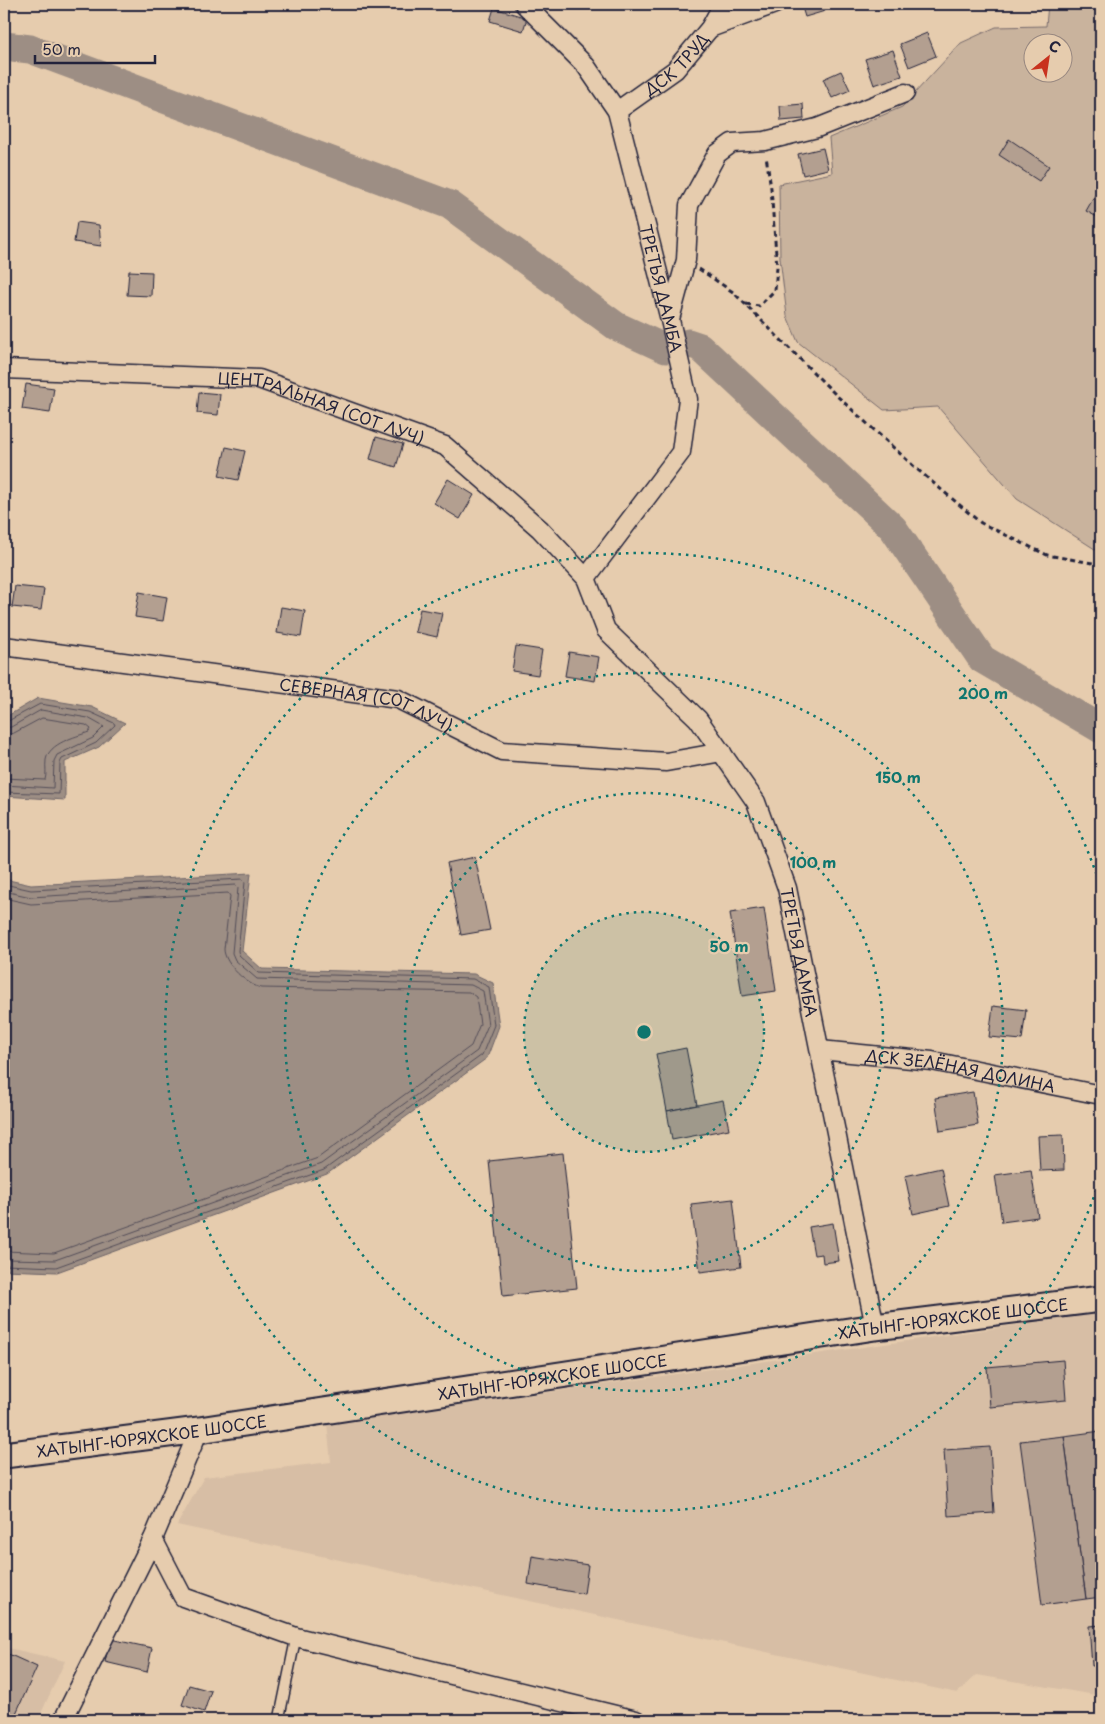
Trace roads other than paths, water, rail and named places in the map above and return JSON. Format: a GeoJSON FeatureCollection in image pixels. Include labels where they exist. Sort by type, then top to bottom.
{"type":"FeatureCollection","features":[{"type":"Feature","properties":{"kind":"main road","name":"ХАТЫНГ-ЮРЯХСКОЕ ШОССЕ"},"geometry":{"type":"LineString","coordinates":[[4,1454],[198,1430],[875,1327],[1101,1299]]}},
{"type":"Feature","properties":{"kind":"street","name":"ТРЕТЬЯ ДАМБА"},"geometry":{"type":"LineString","coordinates":[[524,4],[586,66],[617,111],[688,399],[682,452],[586,578],[606,630],[698,719],[756,802],[787,888],[875,1327]]}},
{"type":"Feature","properties":{"kind":"street","name":"ДСК ТРУД"},"geometry":{"type":"LineString","coordinates":[[617,111],[676,70],[710,28],[723,4]]}},
{"type":"Feature","properties":{"kind":"street"},"geometry":{"type":"LineString","coordinates":[[710,28],[775,4]]}},
{"type":"Feature","properties":{"kind":"street"},"geometry":{"type":"LineString","coordinates":[[670,320],[686,260],[689,205],[717,154],[732,143],[765,141],[817,128],[905,93]]}},
{"type":"Feature","properties":{"kind":"street","name":"ЦЕНТРАЛЬНАЯ (СОТ ЛУЧ)"},"geometry":{"type":"LineString","coordinates":[[4,369],[259,379],[445,446],[540,529],[586,578]]}},
{"type":"Feature","properties":{"kind":"street","name":"СЕВЕРНАЯ (СОТ ЛУЧ)"},"geometry":{"type":"LineString","coordinates":[[4,646],[398,699],[502,751],[666,762],[722,752]]}},
{"type":"Feature","properties":{"kind":"street","name":"ДСК ЗЕЛЁНАЯ ДОЛИНА"},"geometry":{"type":"LineString","coordinates":[[820,1050],[932,1061],[1101,1095]]}},
{"type":"Feature","properties":{"kind":"street"},"geometry":{"type":"LineString","coordinates":[[63,1720],[153,1539],[198,1430]]}},
{"type":"Feature","properties":{"kind":"street"},"geometry":{"type":"LineString","coordinates":[[153,1539],[183,1597],[296,1637],[636,1720]]}},
{"type":"Feature","properties":{"kind":"lane"},"geometry":{"type":"LineString","coordinates":[[279,1720],[296,1637]]}},
{"type":"Feature","properties":{"kind":"water"},"geometry":{"type":"Polygon","coordinates":[[[38,698],[92,707],[125,723],[99,747],[65,762],[65,800],[4,796],[4,718],[38,698]]]}},
{"type":"Feature","properties":{"kind":"water"},"geometry":{"type":"Polygon","coordinates":[[[251,873],[242,951],[262,969],[474,974],[493,983],[499,1026],[487,1058],[327,1174],[57,1272],[4,1270],[4,879],[31,885],[251,873]]]}},
{"type":"Feature","properties":{"kind":"waterway"},"geometry":{"type":"LineString","coordinates":[[4,46],[30,49],[450,205],[616,326],[666,349]]}},
{"type":"Feature","properties":{"kind":"waterway"},"geometry":{"type":"LineString","coordinates":[[688,343],[700,347],[893,528],[982,659],[1101,729]]}}]}
